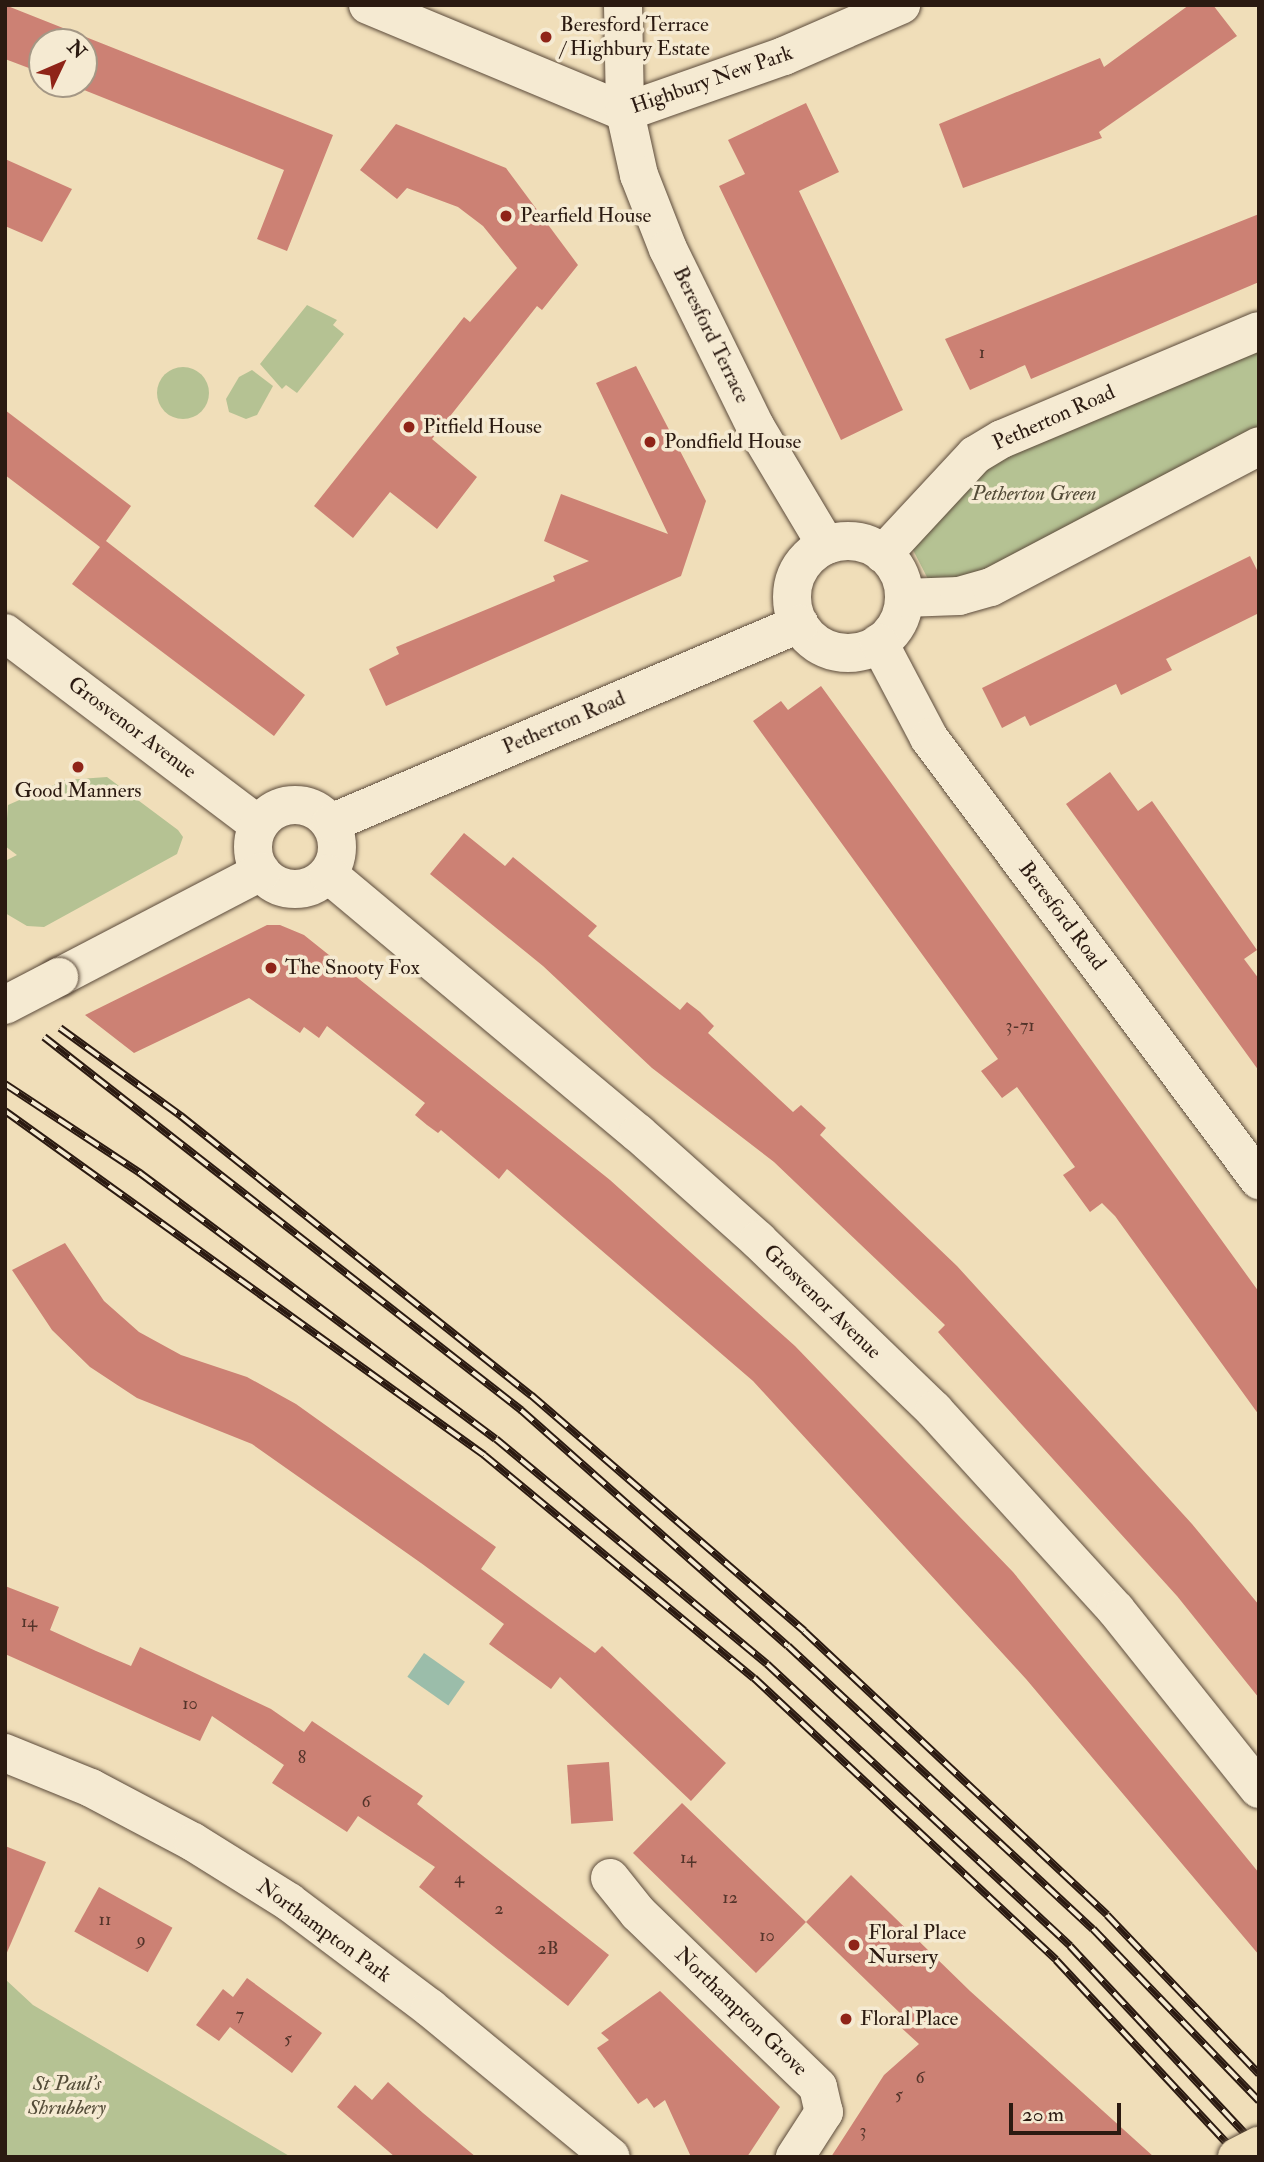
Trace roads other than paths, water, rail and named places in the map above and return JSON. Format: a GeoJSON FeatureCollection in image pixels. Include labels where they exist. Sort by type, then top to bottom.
{"type":"FeatureCollection","features":[{"type":"Feature","properties":{"kind":"main road"},"geometry":{"type":"LineString","coordinates":[[1237,2157],[1259,2146]]}},
{"type":"Feature","properties":{"kind":"street","name":"Highbury New Park"},"geometry":{"type":"LineString","coordinates":[[368,5],[625,112],[784,56],[901,5]]}},
{"type":"Feature","properties":{"kind":"street","name":"Beresford Terrace"},"geometry":{"type":"LineString","coordinates":[[623,5],[625,112],[639,174],[668,249],[755,426],[826,545]]}},
{"type":"Feature","properties":{"kind":"street","name":"Petherton Road"},"geometry":{"type":"LineString","coordinates":[[883,554],[975,455],[1002,439],[1259,331]]}},
{"type":"Feature","properties":{"kind":"street"},"geometry":{"type":"LineString","coordinates":[[905,598],[978,592],[1254,458]]}},
{"type":"Feature","properties":{"kind":"street"},"geometry":{"type":"LineString","coordinates":[[847,541],[883,554],[896,569],[905,598],[897,623],[879,643],[856,652],[837,652],[807,636],[799,624],[792,598],[794,579],[804,562],[826,545],[847,541]]}},
{"type":"Feature","properties":{"kind":"street","name":"Petherton Road"},"geometry":{"type":"LineString","coordinates":[[331,823],[799,624]]}},
{"type":"Feature","properties":{"kind":"street","name":"Grosvenor Avenue"},"geometry":{"type":"LineString","coordinates":[[5,633],[258,825]]}},
{"type":"Feature","properties":{"kind":"street","name":"Beresford Road"},"geometry":{"type":"LineString","coordinates":[[879,643],[929,738],[1259,1180]]}},
{"type":"Feature","properties":{"kind":"street"},"geometry":{"type":"LineString","coordinates":[[294,805],[308,807],[331,823],[338,844],[328,874],[318,883],[294,890],[270,882],[261,873],[252,849],[258,825],[280,807],[294,805]]}},
{"type":"Feature","properties":{"kind":"street"},"geometry":{"type":"LineString","coordinates":[[5,1005],[261,873]]}},
{"type":"Feature","properties":{"kind":"street","name":"Grosvenor Avenue"},"geometry":{"type":"LineString","coordinates":[[328,874],[648,1142],[934,1410],[1116,1610],[1259,1789]]}},
{"type":"Feature","properties":{"kind":"street","name":"Northampton Park"},"geometry":{"type":"LineString","coordinates":[[5,1753],[102,1794],[193,1842],[289,1902],[430,2008],[611,2157]]}},
{"type":"Feature","properties":{"kind":"street","name":"Northampton Grove"},"geometry":{"type":"LineString","coordinates":[[610,1878],[638,1913],[818,2087],[824,2112],[795,2157]]}},
{"type":"Feature","properties":{"kind":"railway"},"geometry":{"type":"LineString","coordinates":[[60,1028],[181,1116],[531,1395],[804,1631],[1107,1915],[1259,2074]]}},
{"type":"Feature","properties":{"kind":"railway"},"geometry":{"type":"LineString","coordinates":[[44,1037],[521,1410],[788,1646],[1093,1929],[1259,2101]]}},
{"type":"Feature","properties":{"kind":"railway"},"geometry":{"type":"LineString","coordinates":[[5,1084],[140,1173],[496,1439],[767,1664],[1070,1946],[1259,2149]]}},
{"type":"Feature","properties":{"kind":"railway"},"geometry":{"type":"LineString","coordinates":[[5,1111],[484,1455],[754,1678],[1056,1960],[1240,2157]]}},
{"type":"Feature","properties":{"kind":"place","name":"Beresford Terrace / Highbury Estate"},"geometry":{"type":"Point","coordinates":[546,37]}},
{"type":"Feature","properties":{"kind":"place","name":"Pearfield House"},"geometry":{"type":"Point","coordinates":[506,216]}},
{"type":"Feature","properties":{"kind":"place","name":"Pitfield House"},"geometry":{"type":"Point","coordinates":[409,427]}},
{"type":"Feature","properties":{"kind":"place","name":"Pondfield House"},"geometry":{"type":"Point","coordinates":[650,442]}},
{"type":"Feature","properties":{"kind":"place","name":"Good Manners"},"geometry":{"type":"Point","coordinates":[78,767]}},
{"type":"Feature","properties":{"kind":"place","name":"The Snooty Fox"},"geometry":{"type":"Point","coordinates":[271,968]}},
{"type":"Feature","properties":{"kind":"place","name":"Floral Place Nursery"},"geometry":{"type":"Point","coordinates":[854,1945]}},
{"type":"Feature","properties":{"kind":"place","name":"Floral Place"},"geometry":{"type":"Point","coordinates":[846,2019]}},
{"type":"Feature","properties":{"kind":"park label","name":"Petherton Green"},"geometry":{"type":"Point","coordinates":[1034,494]}},
{"type":"Feature","properties":{"kind":"park label","name":"St Paul's Shrubbery"},"geometry":{"type":"Point","coordinates":[67,2096]}}]}
